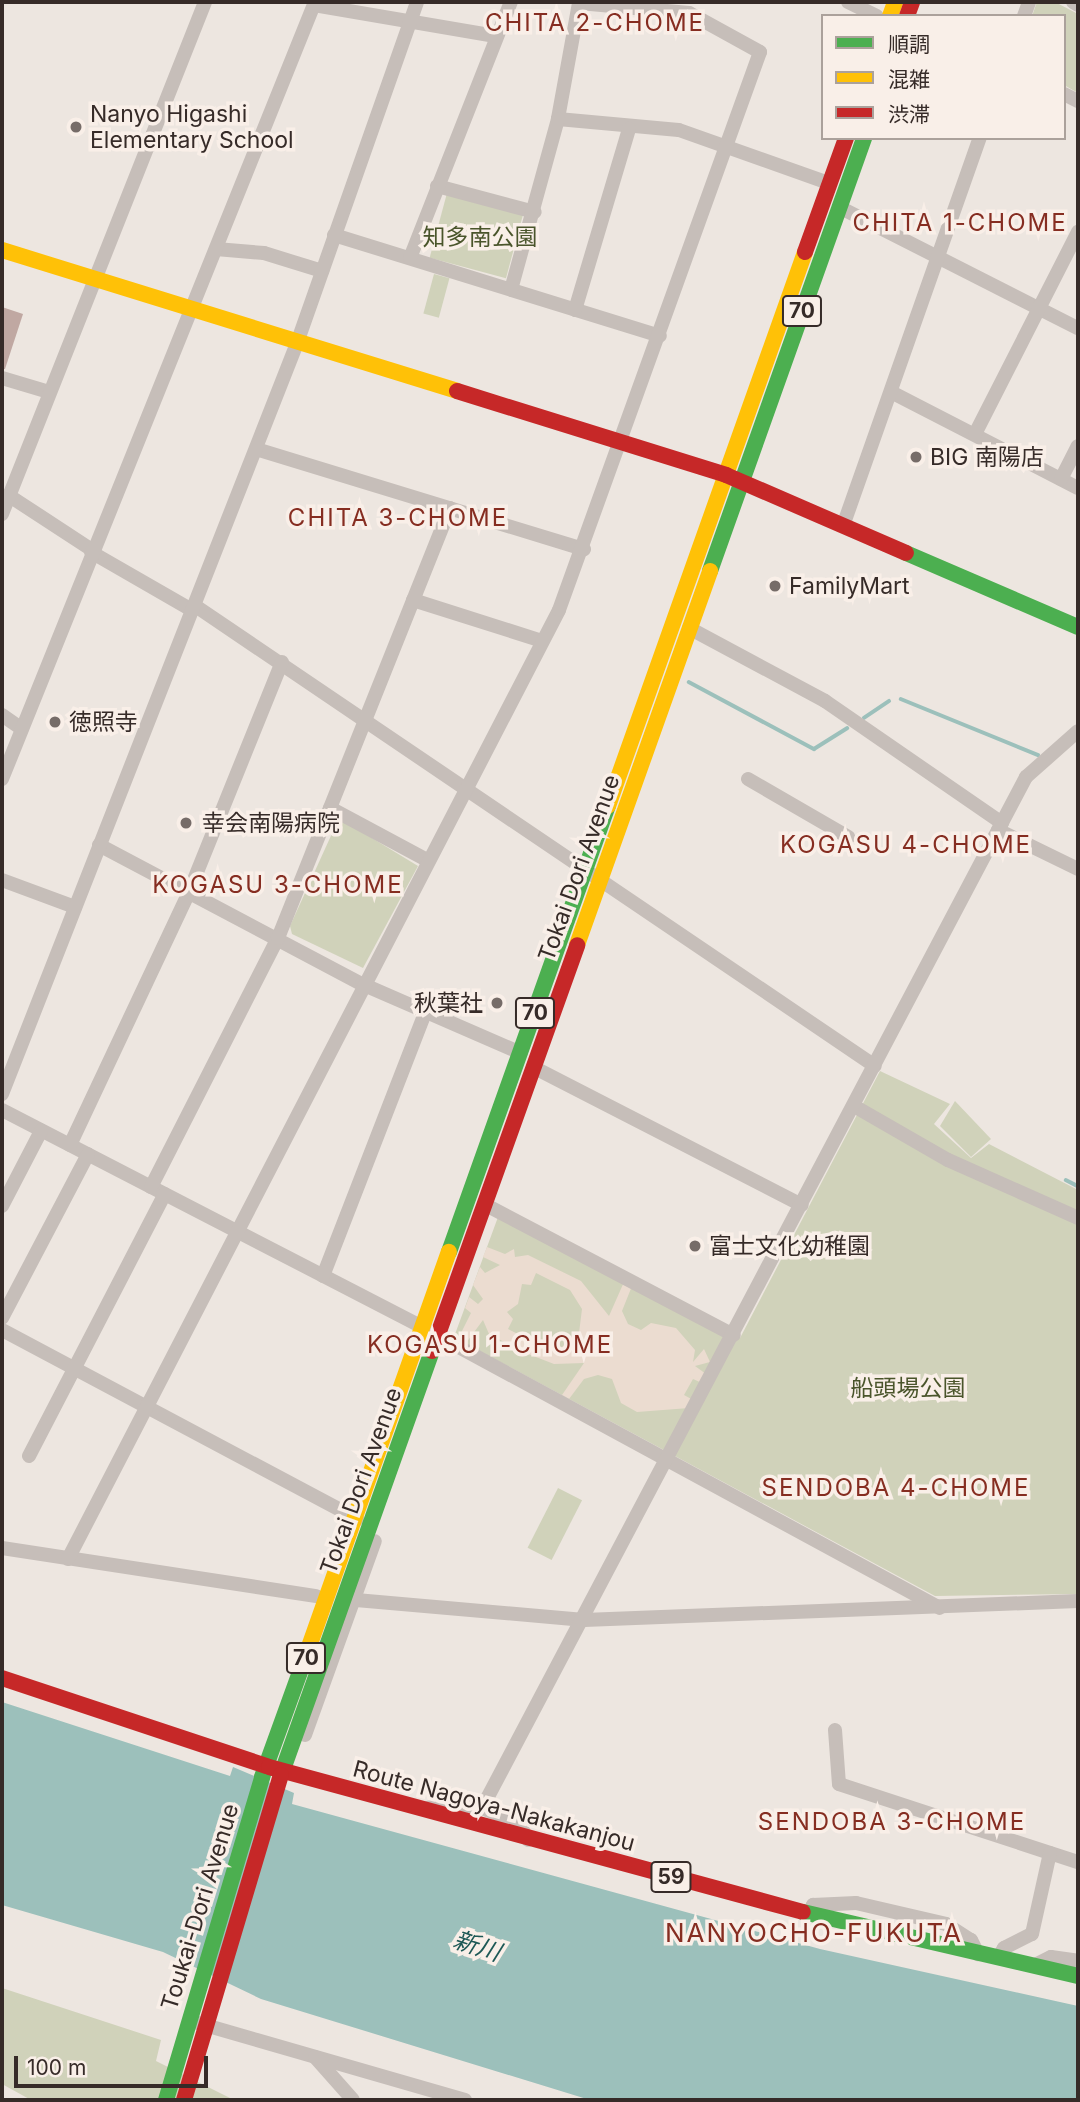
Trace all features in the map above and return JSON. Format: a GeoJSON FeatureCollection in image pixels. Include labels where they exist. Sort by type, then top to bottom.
{"type":"FeatureCollection","features":[{"type":"Feature","properties":{"kind":"main road","name":"Tokai Dori Avenue"},"geometry":{"type":"LineString","coordinates":[[273,1774],[387,1478],[689,628],[734,479],[845,140]]}},
{"type":"Feature","properties":{"kind":"main road","name":"Tokai Dori Avenue"},"geometry":{"type":"LineString","coordinates":[[273,1774],[422,1327],[586,869],[862,140]]}},
{"type":"Feature","properties":{"kind":"main road"},"geometry":{"type":"LineString","coordinates":[[2,250],[734,479],[1078,627]]}},
{"type":"Feature","properties":{"kind":"main road","name":"Route Nagoya-Nakakanjou"},"geometry":{"type":"LineString","coordinates":[[2,1678],[273,1774],[809,1914],[1078,1976]]}},
{"type":"Feature","properties":{"kind":"main road","name":"Toukai-Dori Avenue"},"geometry":{"type":"LineString","coordinates":[[166,2100],[273,1774]]}},
{"type":"Feature","properties":{"kind":"main road","name":"Toukai-Dori Avenue"},"geometry":{"type":"LineString","coordinates":[[184,2100],[207,2026],[273,1774]]}},
{"type":"Feature","properties":{"kind":"street"},"geometry":{"type":"LineString","coordinates":[[2,514],[205,2]]}},
{"type":"Feature","properties":{"kind":"street"},"geometry":{"type":"LineString","coordinates":[[2,1094],[297,343],[417,2]]}},
{"type":"Feature","properties":{"kind":"street"},"geometry":{"type":"LineString","coordinates":[[410,258],[495,36],[511,2]]}},
{"type":"Feature","properties":{"kind":"street"},"geometry":{"type":"LineString","coordinates":[[68,1559],[362,984],[542,641],[584,549],[760,52],[689,13],[642,3],[577,2],[558,119],[512,290]]}},
{"type":"Feature","properties":{"kind":"street"},"geometry":{"type":"LineString","coordinates":[[848,2],[873,14]]}},
{"type":"Feature","properties":{"kind":"street"},"geometry":{"type":"LineString","coordinates":[[1073,2],[1078,5]]}},
{"type":"Feature","properties":{"kind":"street"},"geometry":{"type":"LineString","coordinates":[[2,779],[92,551],[192,311],[311,5],[495,36]]}},
{"type":"Feature","properties":{"kind":"street"},"geometry":{"type":"LineString","coordinates":[[558,119],[629,129],[678,130],[830,183]]}},
{"type":"Feature","properties":{"kind":"street"},"geometry":{"type":"LineString","coordinates":[[575,310],[629,129]]}},
{"type":"Feature","properties":{"kind":"street"},"geometry":{"type":"LineString","coordinates":[[843,526],[979,140]]}},
{"type":"Feature","properties":{"kind":"street"},"geometry":{"type":"LineString","coordinates":[[438,186],[535,212]]}},
{"type":"Feature","properties":{"kind":"street"},"geometry":{"type":"LineString","coordinates":[[839,207],[1078,328]]}},
{"type":"Feature","properties":{"kind":"street"},"geometry":{"type":"LineString","coordinates":[[975,434],[1078,232]]}},
{"type":"Feature","properties":{"kind":"street"},"geometry":{"type":"LineString","coordinates":[[334,235],[660,336]]}},
{"type":"Feature","properties":{"kind":"street"},"geometry":{"type":"LineString","coordinates":[[216,249],[264,253],[322,271]]}},
{"type":"Feature","properties":{"kind":"street"},"geometry":{"type":"LineString","coordinates":[[2,378],[49,392]]}},
{"type":"Feature","properties":{"kind":"street"},"geometry":{"type":"LineString","coordinates":[[891,392],[1078,488]]}},
{"type":"Feature","properties":{"kind":"street"},"geometry":{"type":"LineString","coordinates":[[1061,479],[1078,446]]}},
{"type":"Feature","properties":{"kind":"street"},"geometry":{"type":"LineString","coordinates":[[256,449],[584,549]]}},
{"type":"Feature","properties":{"kind":"street"},"geometry":{"type":"LineString","coordinates":[[8,495],[92,551],[193,608],[367,717],[599,880],[875,1066]]}},
{"type":"Feature","properties":{"kind":"street"},"geometry":{"type":"LineString","coordinates":[[150,1187],[278,938],[450,508]]}},
{"type":"Feature","properties":{"kind":"street"},"geometry":{"type":"LineString","coordinates":[[413,600],[542,641]]}},
{"type":"Feature","properties":{"kind":"street"},"geometry":{"type":"LineString","coordinates":[[689,628],[825,701],[1000,826],[1078,869]]}},
{"type":"Feature","properties":{"kind":"street"},"geometry":{"type":"LineString","coordinates":[[70,1145],[189,892],[282,662]]}},
{"type":"Feature","properties":{"kind":"street"},"geometry":{"type":"LineString","coordinates":[[2,715],[22,729]]}},
{"type":"Feature","properties":{"kind":"street"},"geometry":{"type":"LineString","coordinates":[[482,1808],[669,1460],[1026,777],[1078,731]]}},
{"type":"Feature","properties":{"kind":"street"},"geometry":{"type":"LineString","coordinates":[[748,779],[848,837]]}},
{"type":"Feature","properties":{"kind":"street"},"geometry":{"type":"LineString","coordinates":[[330,808],[427,860]]}},
{"type":"Feature","properties":{"kind":"street"},"geometry":{"type":"LineString","coordinates":[[99,845],[362,984],[521,1054]]}},
{"type":"Feature","properties":{"kind":"street"},"geometry":{"type":"LineString","coordinates":[[2,880],[75,907]]}},
{"type":"Feature","properties":{"kind":"street"},"geometry":{"type":"LineString","coordinates":[[323,1276],[426,1011]]}},
{"type":"Feature","properties":{"kind":"street"},"geometry":{"type":"LineString","coordinates":[[533,1067],[802,1205]]}},
{"type":"Feature","properties":{"kind":"street"},"geometry":{"type":"LineString","coordinates":[[854,1106],[948,1160],[1078,1218]]}},
{"type":"Feature","properties":{"kind":"street"},"geometry":{"type":"LineString","coordinates":[[2,1110],[422,1327],[940,1608]]}},
{"type":"Feature","properties":{"kind":"street"},"geometry":{"type":"LineString","coordinates":[[2,1206],[41,1130]]}},
{"type":"Feature","properties":{"kind":"street"},"geometry":{"type":"LineString","coordinates":[[2,1318],[88,1154]]}},
{"type":"Feature","properties":{"kind":"street"},"geometry":{"type":"LineString","coordinates":[[29,1456],[166,1195]]}},
{"type":"Feature","properties":{"kind":"street"},"geometry":{"type":"LineString","coordinates":[[484,1204],[734,1335]]}},
{"type":"Feature","properties":{"kind":"street"},"geometry":{"type":"LineString","coordinates":[[2,1330],[145,1409],[357,1519],[334,1546],[275,1725]]}},
{"type":"Feature","properties":{"kind":"street"},"geometry":{"type":"LineString","coordinates":[[306,1735],[356,1600],[382,1517],[387,1478]]}},
{"type":"Feature","properties":{"kind":"street"},"geometry":{"type":"LineString","coordinates":[[2,1548],[316,1596]]}},
{"type":"Feature","properties":{"kind":"street"},"geometry":{"type":"LineString","coordinates":[[356,1600],[584,1620],[1078,1601]]}},
{"type":"Feature","properties":{"kind":"street"},"geometry":{"type":"LineString","coordinates":[[835,1730],[839,1784],[1078,1862]]}},
{"type":"Feature","properties":{"kind":"street"},"geometry":{"type":"LineString","coordinates":[[420,1811],[443,1803],[482,1808],[519,1823],[528,1840]]}},
{"type":"Feature","properties":{"kind":"street"},"geometry":{"type":"LineString","coordinates":[[998,1958],[1004,1948],[1032,1934],[1050,1853]]}},
{"type":"Feature","properties":{"kind":"street"},"geometry":{"type":"LineString","coordinates":[[809,1914],[813,1905],[856,1903],[933,1921],[971,1940],[978,1954]]}},
{"type":"Feature","properties":{"kind":"street"},"geometry":{"type":"LineString","coordinates":[[1033,1966],[1051,1957],[1078,1961]]}},
{"type":"Feature","properties":{"kind":"street"},"geometry":{"type":"LineString","coordinates":[[191,2020],[465,2100]]}},
{"type":"Feature","properties":{"kind":"street"},"geometry":{"type":"LineString","coordinates":[[314,2056],[353,2100]]}},
{"type":"Feature","properties":{"kind":"green space"},"geometry":{"type":"Polygon","coordinates":[[[1037,2],[1055,2],[1078,14],[1078,93],[1066,86],[1066,14],[1033,14],[1037,2]]]}},
{"type":"Feature","properties":{"kind":"green space","name":"知多南公園"},"geometry":{"type":"Polygon","coordinates":[[[447,193],[523,213],[506,278],[430,258],[447,193]]]}},
{"type":"Feature","properties":{"kind":"green space"},"geometry":{"type":"Polygon","coordinates":[[[434,274],[449,278],[439,318],[423,314],[434,274]]]}},
{"type":"Feature","properties":{"kind":"green space"},"geometry":{"type":"Polygon","coordinates":[[[339,818],[418,866],[363,968],[292,934],[290,926],[339,818]]]}},
{"type":"Feature","properties":{"kind":"green space","name":"船頭場公園"},"geometry":{"type":"Polygon","coordinates":[[[880,1071],[950,1104],[934,1124],[971,1158],[989,1144],[1078,1190],[1078,1594],[935,1596],[454,1337],[498,1217],[740,1338],[880,1071]]]}},
{"type":"Feature","properties":{"kind":"green space"},"geometry":{"type":"Polygon","coordinates":[[[955,1101],[991,1139],[971,1157],[940,1126],[955,1101]]]}},
{"type":"Feature","properties":{"kind":"green space"},"geometry":{"type":"Polygon","coordinates":[[[558,1488],[582,1500],[552,1560],[528,1548],[558,1488]]]}},
{"type":"Feature","properties":{"kind":"green space"},"geometry":{"type":"Polygon","coordinates":[[[2,1988],[161,2040],[156,2061],[234,2100],[31,2100],[2,2084],[2,1988]]]}},
{"type":"Feature","properties":{"kind":"shaded area"},"geometry":{"type":"Polygon","coordinates":[[[487,1247],[505,1254],[514,1249],[515,1257],[528,1255],[581,1281],[609,1316],[624,1282],[632,1286],[622,1311],[628,1324],[641,1330],[651,1323],[676,1328],[695,1350],[693,1362],[704,1349],[710,1362],[695,1366],[706,1374],[702,1383],[693,1379],[684,1395],[693,1400],[689,1408],[637,1412],[621,1403],[612,1379],[598,1375],[584,1379],[569,1399],[562,1395],[584,1363],[554,1364],[523,1352],[489,1334],[483,1320],[466,1343],[458,1339],[471,1313],[465,1308],[469,1297],[478,1304],[483,1299],[473,1285],[480,1267],[485,1273],[500,1265],[483,1257],[487,1247]],[[536,1273],[531,1285],[522,1284],[518,1304],[507,1312],[513,1319],[508,1329],[545,1348],[562,1347],[579,1333],[582,1309],[570,1290],[536,1273]]]}},
{"type":"Feature","properties":{"kind":"water","name":"新川"},"geometry":{"type":"Polygon","coordinates":[[[2,1702],[230,1776],[233,1767],[294,1793],[292,1804],[820,1949],[1078,2006],[1078,2100],[590,2100],[261,1999],[163,1952],[2,1905],[2,1702]]]}},
{"type":"Feature","properties":{"kind":"building"},"geometry":{"type":"Polygon","coordinates":[[[2,307],[23,314],[5,369],[2,369],[2,307]]]}},
{"type":"Feature","properties":{"kind":"waterway"},"geometry":{"type":"LineString","coordinates":[[689,682],[814,749],[847,728]]}},
{"type":"Feature","properties":{"kind":"waterway"},"geometry":{"type":"LineString","coordinates":[[901,699],[1038,755]]}},
{"type":"Feature","properties":{"kind":"waterway"},"geometry":{"type":"LineString","coordinates":[[864,718],[889,701]]}},
{"type":"Feature","properties":{"kind":"waterway"},"geometry":{"type":"LineString","coordinates":[[1066,1180],[1078,1186]]}},
{"type":"Feature","properties":{"kind":"traffic: fast"},"geometry":{"type":"LineString","coordinates":[[710,571],[863,140]]}},
{"type":"Feature","properties":{"kind":"traffic: fast"},"geometry":{"type":"LineString","coordinates":[[906,553],[1078,627]]}},
{"type":"Feature","properties":{"kind":"traffic: fast"},"geometry":{"type":"LineString","coordinates":[[449,1252],[608,806]]}},
{"type":"Feature","properties":{"kind":"traffic: fast"},"geometry":{"type":"LineString","coordinates":[[281,1775],[432,1351]]}},
{"type":"Feature","properties":{"kind":"traffic: fast"},"geometry":{"type":"LineString","coordinates":[[166,2100],[262,1777],[305,1658]]}},
{"type":"Feature","properties":{"kind":"traffic: fast"},"geometry":{"type":"LineString","coordinates":[[803,1912],[1078,1976]]}},
{"type":"Feature","properties":{"kind":"traffic: slow"},"geometry":{"type":"LineString","coordinates":[[891,14],[895,2]]}},
{"type":"Feature","properties":{"kind":"traffic: slow"},"geometry":{"type":"LineString","coordinates":[[2,250],[457,391]]}},
{"type":"Feature","properties":{"kind":"traffic: slow"},"geometry":{"type":"LineString","coordinates":[[608,806],[805,252]]}},
{"type":"Feature","properties":{"kind":"traffic: slow"},"geometry":{"type":"LineString","coordinates":[[577,945],[710,571]]}},
{"type":"Feature","properties":{"kind":"traffic: slow"},"geometry":{"type":"LineString","coordinates":[[305,1658],[449,1252]]}},
{"type":"Feature","properties":{"kind":"traffic: jam"},"geometry":{"type":"LineString","coordinates":[[908,14],[912,2]]}},
{"type":"Feature","properties":{"kind":"traffic: jam"},"geometry":{"type":"LineString","coordinates":[[805,252],[845,140]]}},
{"type":"Feature","properties":{"kind":"traffic: jam"},"geometry":{"type":"LineString","coordinates":[[457,391],[726,475],[906,553]]}},
{"type":"Feature","properties":{"kind":"traffic: jam"},"geometry":{"type":"LineString","coordinates":[[432,1351],[577,945]]}},
{"type":"Feature","properties":{"kind":"traffic: jam"},"geometry":{"type":"LineString","coordinates":[[2,1678],[267,1766]]}},
{"type":"Feature","properties":{"kind":"traffic: jam"},"geometry":{"type":"LineString","coordinates":[[269,1767],[803,1912]]}},
{"type":"Feature","properties":{"kind":"traffic: jam"},"geometry":{"type":"LineString","coordinates":[[184,2100],[281,1775]]}},
{"type":"Feature","properties":{"kind":"place","name":"Nanyo Higashi Elementary School"},"geometry":{"type":"Point","coordinates":[76,127]}},
{"type":"Feature","properties":{"kind":"place","name":"BIG 南陽店"},"geometry":{"type":"Point","coordinates":[916,457]}},
{"type":"Feature","properties":{"kind":"place","name":"FamilyMart"},"geometry":{"type":"Point","coordinates":[775,586]}},
{"type":"Feature","properties":{"kind":"place","name":"徳照寺"},"geometry":{"type":"Point","coordinates":[55,722]}},
{"type":"Feature","properties":{"kind":"place","name":"幸会南陽病院"},"geometry":{"type":"Point","coordinates":[186,823]}},
{"type":"Feature","properties":{"kind":"place","name":"秋葉社"},"geometry":{"type":"Point","coordinates":[497,1003]}},
{"type":"Feature","properties":{"kind":"place","name":"富士文化幼稚園"},"geometry":{"type":"Point","coordinates":[695,1246]}},
{"type":"Feature","properties":{"kind":"district","name":"CHITA 2-CHOME"},"geometry":{"type":"Point","coordinates":[595,23]}},
{"type":"Feature","properties":{"kind":"district","name":"CHITA 1-CHOME"},"geometry":{"type":"Point","coordinates":[960,223]}},
{"type":"Feature","properties":{"kind":"district","name":"CHITA 3-CHOME"},"geometry":{"type":"Point","coordinates":[398,518]}},
{"type":"Feature","properties":{"kind":"district","name":"KOGASU 4-CHOME"},"geometry":{"type":"Point","coordinates":[906,845]}},
{"type":"Feature","properties":{"kind":"district","name":"KOGASU 3-CHOME"},"geometry":{"type":"Point","coordinates":[278,885]}},
{"type":"Feature","properties":{"kind":"district","name":"KOGASU 1-CHOME"},"geometry":{"type":"Point","coordinates":[490,1345]}},
{"type":"Feature","properties":{"kind":"district","name":"SENDOBA 4-CHOME"},"geometry":{"type":"Point","coordinates":[896,1488]}},
{"type":"Feature","properties":{"kind":"district","name":"SENDOBA 3-CHOME"},"geometry":{"type":"Point","coordinates":[892,1822]}},
{"type":"Feature","properties":{"kind":"district","name":"NANYOCHO-FUKUTA"},"geometry":{"type":"Point","coordinates":[814,1933]}}]}
